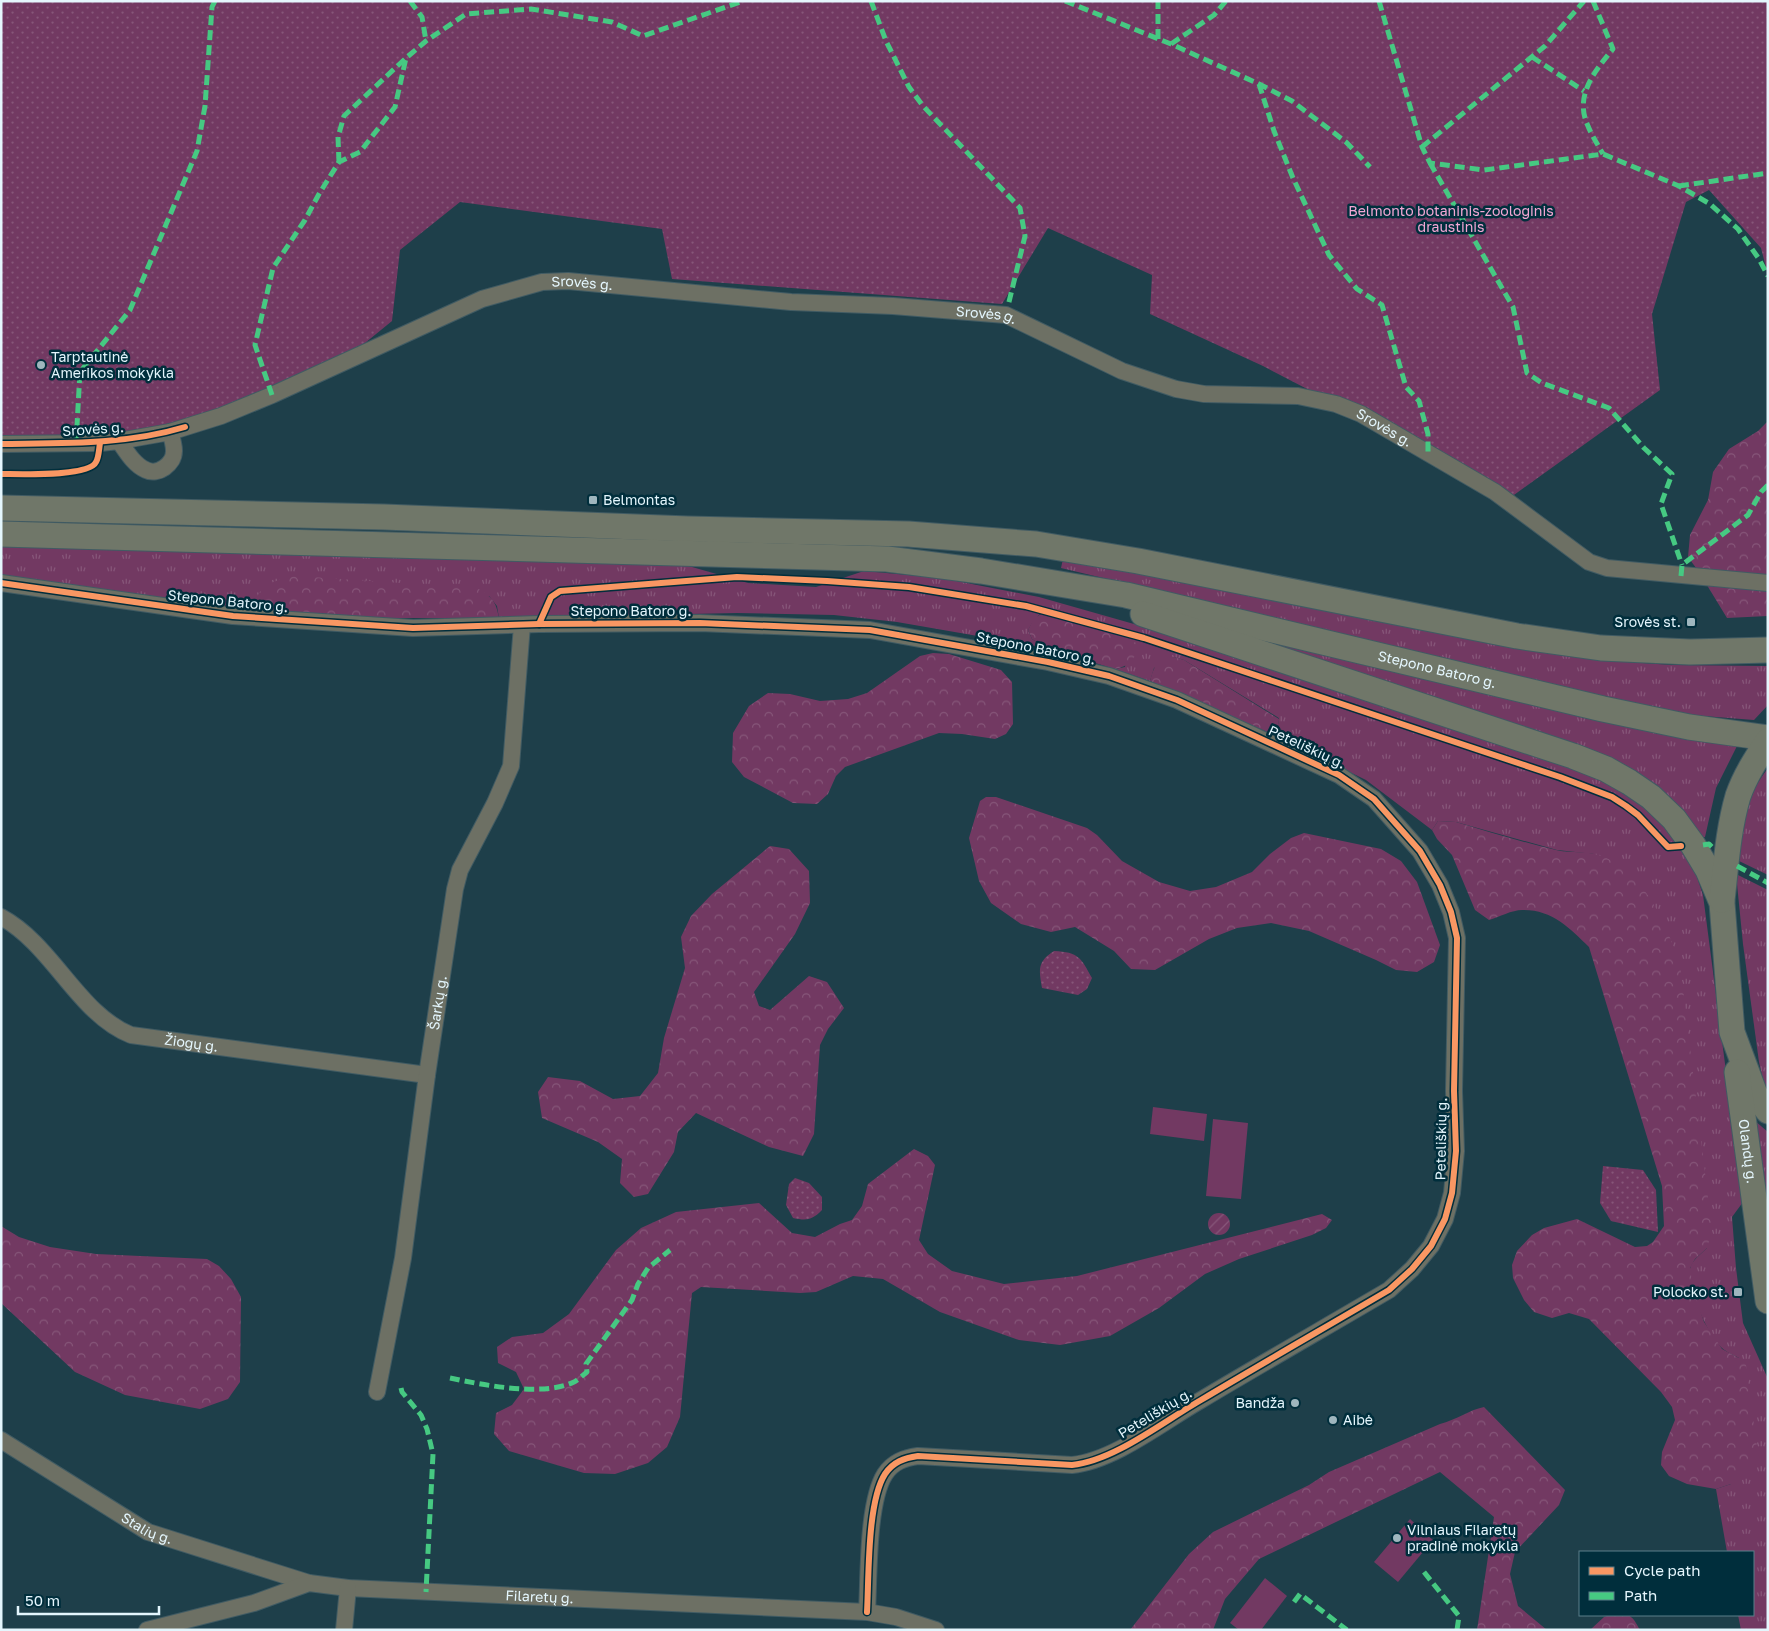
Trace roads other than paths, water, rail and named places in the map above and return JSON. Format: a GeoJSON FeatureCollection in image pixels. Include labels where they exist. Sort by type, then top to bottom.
{"type":"FeatureCollection","features":[{"type":"Feature","properties":{"kind":"main road"},"geometry":{"type":"LineString","coordinates":[[1,508],[384,517],[696,529],[908,534],[1036,544],[1138,561],[1517,636],[1601,648],[1690,652],[1768,650]]}},
{"type":"Feature","properties":{"kind":"main road","name":"Stepono Batoro g."},"geometry":{"type":"LineString","coordinates":[[1,534],[887,559],[981,571],[1126,596],[1623,713],[1689,727],[1768,740]]}},
{"type":"Feature","properties":{"kind":"main road"},"geometry":{"type":"LineString","coordinates":[[1042,581],[1573,756],[1606,769],[1651,797],[1674,819],[1708,870],[1722,903]]}},
{"type":"Feature","properties":{"kind":"main road"},"geometry":{"type":"LineString","coordinates":[[1768,740],[1750,768],[1739,796],[1731,825],[1722,903],[1732,1032],[1755,1094],[1768,1111]]}},
{"type":"Feature","properties":{"kind":"main road","name":"Olandų g."},"geometry":{"type":"LineString","coordinates":[[1732,1032],[1768,1301]]}},
{"type":"Feature","properties":{"kind":"street","name":"Srovės g."},"geometry":{"type":"LineString","coordinates":[[1,444],[119,441],[170,432],[221,416],[272,395],[482,299],[542,282],[568,281],[791,302],[894,306],[1006,315],[1122,371],[1176,389],[1204,394],[1298,396],[1336,404],[1361,414],[1495,492],[1589,562],[1607,568],[1768,583]]}},
{"type":"Feature","properties":{"kind":"street","name":"Srovės g."},"geometry":{"type":"LineString","coordinates":[[119,441],[136,463],[145,470],[152,472],[168,466],[172,460],[174,451],[170,432]]}},
{"type":"Feature","properties":{"kind":"street","name":"Stepono Batoro g."},"geometry":{"type":"LineString","coordinates":[[1,583],[233,616],[413,628],[700,623],[870,630],[1048,662],[1109,676]]}},
{"type":"Feature","properties":{"kind":"street","name":"Šarkų g."},"geometry":{"type":"LineString","coordinates":[[377,1392],[403,1258],[427,1075],[455,889],[460,870],[495,803],[511,766],[522,625]]}},
{"type":"Feature","properties":{"kind":"street","name":"Peteliškių g."},"geometry":{"type":"LineString","coordinates":[[867,1612],[872,1515],[878,1490],[885,1474],[893,1465],[902,1459],[918,1456],[1072,1465],[1084,1464],[1102,1458],[1389,1290],[1412,1269],[1431,1246],[1445,1219],[1452,1193],[1456,1152],[1454,1091],[1457,938],[1451,912],[1440,885],[1420,852],[1374,799],[1339,774],[1177,700],[1109,676]]}},
{"type":"Feature","properties":{"kind":"street","name":"Žiogų g."},"geometry":{"type":"LineString","coordinates":[[1,917],[20,929],[38,946],[105,1020],[119,1030],[131,1035],[427,1075]]}},
{"type":"Feature","properties":{"kind":"street","name":"Stalių g."},"geometry":{"type":"LineString","coordinates":[[1,1440],[148,1532],[309,1584]]}},
{"type":"Feature","properties":{"kind":"street","name":"Filaretų g."},"geometry":{"type":"LineString","coordinates":[[146,1630],[254,1603],[309,1584],[348,1588],[867,1612],[896,1617],[936,1630]]}},
{"type":"Feature","properties":{"kind":"street"},"geometry":{"type":"LineString","coordinates":[[344,1630],[348,1588]]}},
{"type":"Feature","properties":{"kind":"place","name":"Tarptautinė Amerikos mokykla"},"geometry":{"type":"Point","coordinates":[41,365]}},
{"type":"Feature","properties":{"kind":"place","name":"Belmontas"},"geometry":{"type":"Point","coordinates":[593,500]}},
{"type":"Feature","properties":{"kind":"place","name":"Srovės st."},"geometry":{"type":"Point","coordinates":[1691,622]}},
{"type":"Feature","properties":{"kind":"place","name":"Polocko st."},"geometry":{"type":"Point","coordinates":[1738,1292]}},
{"type":"Feature","properties":{"kind":"place","name":"Bandža"},"geometry":{"type":"Point","coordinates":[1295,1403]}},
{"type":"Feature","properties":{"kind":"place","name":"Aibė"},"geometry":{"type":"Point","coordinates":[1333,1420]}},
{"type":"Feature","properties":{"kind":"place","name":"Vilniaus Filaretų pradinė mokykla"},"geometry":{"type":"Point","coordinates":[1397,1538]}},
{"type":"Feature","properties":{"kind":"park label","name":"Belmonto botaninis-zoologinis draustinis"},"geometry":{"type":"Point","coordinates":[1451,220]}}]}
